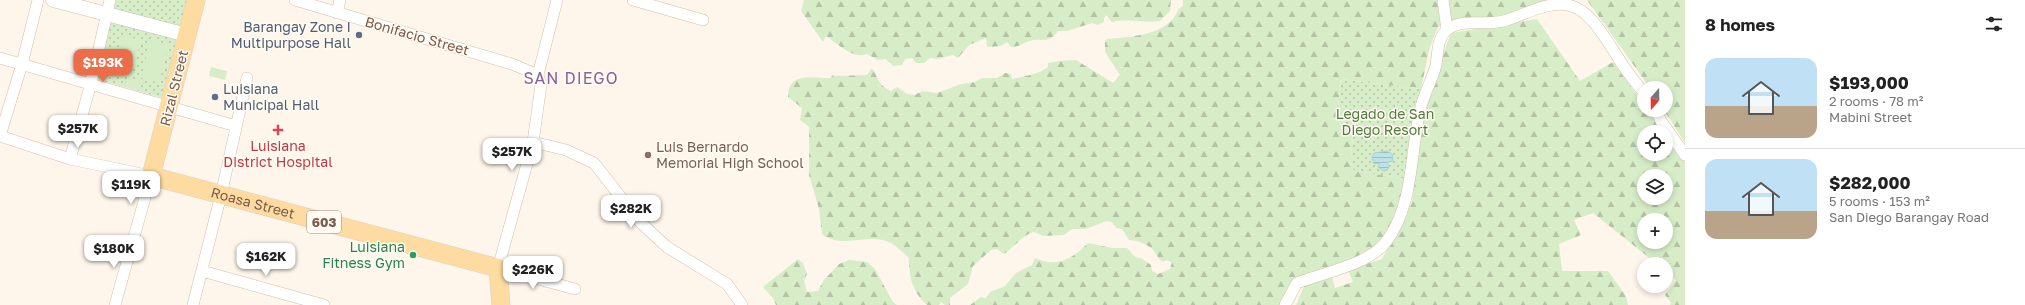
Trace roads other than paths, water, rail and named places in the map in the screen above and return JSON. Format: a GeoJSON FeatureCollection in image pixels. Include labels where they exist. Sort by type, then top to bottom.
{"type":"FeatureCollection","features":[{"type":"Feature","properties":{"kind":"main road","name":"Rizal Street"},"geometry":{"type":"LineString","coordinates":[[151,176],[170,107],[196,0]]}},
{"type":"Feature","properties":{"kind":"main road","name":"Roasa Street"},"geometry":{"type":"LineString","coordinates":[[151,176],[498,268]]}},
{"type":"Feature","properties":{"kind":"main road"},"geometry":{"type":"LineString","coordinates":[[498,268],[501,305]]}},
{"type":"Feature","properties":{"kind":"street"},"geometry":{"type":"LineString","coordinates":[[0,136],[22,64],[38,0]]}},
{"type":"Feature","properties":{"kind":"street"},"geometry":{"type":"LineString","coordinates":[[53,0],[187,35]]}},
{"type":"Feature","properties":{"kind":"street"},"geometry":{"type":"LineString","coordinates":[[70,159],[91,83],[110,0]]}},
{"type":"Feature","properties":{"kind":"street","name":"Bonifacio Street"},"geometry":{"type":"LineString","coordinates":[[295,0],[505,62],[538,75]]}},
{"type":"Feature","properties":{"kind":"street"},"geometry":{"type":"LineString","coordinates":[[337,13],[340,0]]}},
{"type":"Feature","properties":{"kind":"street"},"geometry":{"type":"LineString","coordinates":[[498,268],[533,142],[541,85],[538,75],[557,0]]}},
{"type":"Feature","properties":{"kind":"street"},"geometry":{"type":"LineString","coordinates":[[633,0],[703,20]]}},
{"type":"Feature","properties":{"kind":"street"},"geometry":{"type":"LineString","coordinates":[[1444,0],[1447,30]]}},
{"type":"Feature","properties":{"kind":"street"},"geometry":{"type":"LineString","coordinates":[[1285,305],[1297,283],[1372,256],[1387,241],[1405,205],[1416,129],[1422,102],[1436,66],[1439,42],[1447,30],[1459,24],[1504,22],[1548,6],[1569,5],[1582,11],[1600,30],[1619,60],[1637,84]]}},
{"type":"Feature","properties":{"kind":"street"},"geometry":{"type":"LineString","coordinates":[[0,58],[236,126]]}},
{"type":"Feature","properties":{"kind":"street"},"geometry":{"type":"LineString","coordinates":[[193,305],[221,195],[247,78]]}},
{"type":"Feature","properties":{"kind":"street"},"geometry":{"type":"LineString","coordinates":[[1659,117],[1685,155]]}},
{"type":"Feature","properties":{"kind":"street","name":"Roasa Street"},"geometry":{"type":"LineString","coordinates":[[0,136],[70,159],[151,176]]}},
{"type":"Feature","properties":{"kind":"street"},"geometry":{"type":"LineString","coordinates":[[533,142],[566,150],[594,163],[641,223],[667,247],[727,284],[742,305]]}},
{"type":"Feature","properties":{"kind":"street"},"geometry":{"type":"LineString","coordinates":[[115,305],[151,176]]}},
{"type":"Feature","properties":{"kind":"street","name":"Roasa Street"},"geometry":{"type":"LineString","coordinates":[[498,268],[575,289]]}},
{"type":"Feature","properties":{"kind":"street"},"geometry":{"type":"LineString","coordinates":[[202,271],[324,305]]}},
{"type":"Feature","properties":{"kind":"water"},"geometry":{"type":"Polygon","coordinates":[[[1387,151],[1392,154],[1393,161],[1387,162],[1389,165],[1388,169],[1384,171],[1378,167],[1380,163],[1374,164],[1372,158],[1374,153],[1387,151]]]}},
{"type":"Feature","properties":{"kind":"place","name":"Barangay Zone I Multipurpose Hall"},"geometry":{"type":"Point","coordinates":[359,35]}},
{"type":"Feature","properties":{"kind":"place","name":"Luisiana Municipal Hall"},"geometry":{"type":"Point","coordinates":[215,97]}},
{"type":"Feature","properties":{"kind":"place","name":"Luisiana District Hospital"},"geometry":{"type":"Point","coordinates":[278,130]}},
{"type":"Feature","properties":{"kind":"place","name":"Luis Bernardo Memorial High School"},"geometry":{"type":"Point","coordinates":[648,155]}},
{"type":"Feature","properties":{"kind":"place","name":"Luisiana Fitness Gym"},"geometry":{"type":"Point","coordinates":[413,255]}},
{"type":"Feature","properties":{"kind":"district","name":"SAN DIEGO"},"geometry":{"type":"Point","coordinates":[571,78]}},
{"type":"Feature","properties":{"kind":"park label","name":"Legado de San Diego Resort"},"geometry":{"type":"Point","coordinates":[1385,122]}}]}
